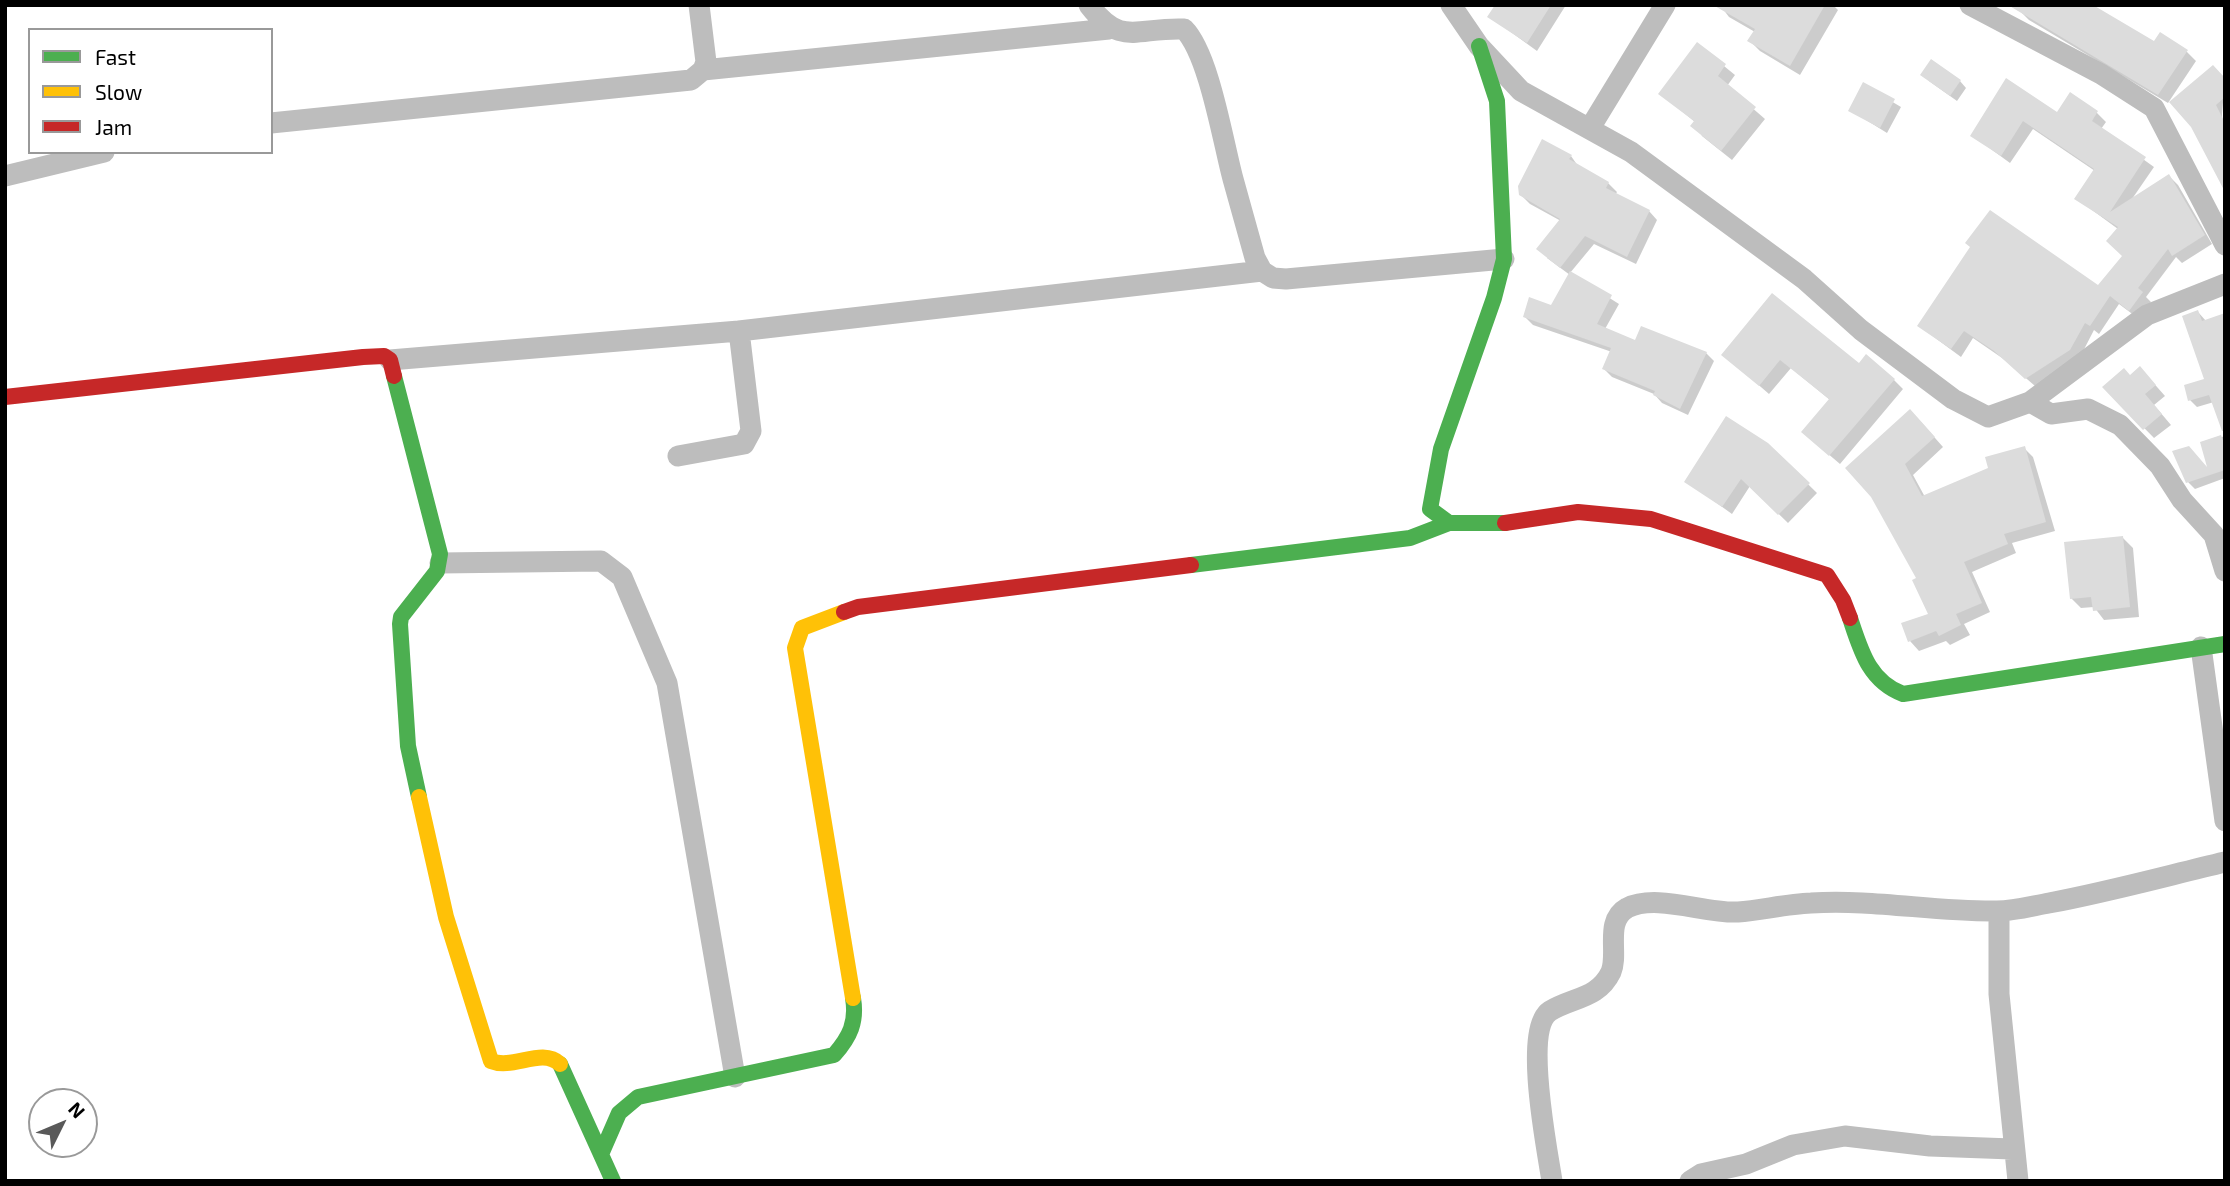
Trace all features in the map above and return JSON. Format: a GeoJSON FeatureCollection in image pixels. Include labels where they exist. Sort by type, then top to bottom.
{"type":"FeatureCollection","features":[{"type":"Feature","properties":{"kind":"street"},"geometry":{"type":"LineString","coordinates":[[273,123],[691,80],[703,70],[706,62],[699,5]]}},
{"type":"Feature","properties":{"kind":"street"},"geometry":{"type":"LineString","coordinates":[[1089,5],[1109,29]]}},
{"type":"Feature","properties":{"kind":"street"},"geometry":{"type":"LineString","coordinates":[[1451,5],[1479,46],[1521,92],[1631,152],[1804,279],[1861,330],[1953,399],[1988,417],[2029,402],[2147,315],[2225,284]]}},
{"type":"Feature","properties":{"kind":"street"},"geometry":{"type":"LineString","coordinates":[[1590,128],[1665,5]]}},
{"type":"Feature","properties":{"kind":"street"},"geometry":{"type":"LineString","coordinates":[[1972,6],[2101,74],[2154,108],[2225,245]]}},
{"type":"Feature","properties":{"kind":"street"},"geometry":{"type":"LineString","coordinates":[[703,70],[1109,29],[1123,33],[1184,29],[1199,52],[1255,258],[1262,271],[1273,278],[1286,279],[1504,259]]}},
{"type":"Feature","properties":{"kind":"street"},"geometry":{"type":"LineString","coordinates":[[1448,523],[1430,509],[1441,449],[1494,298],[1504,259],[1497,101],[1479,46]]}},
{"type":"Feature","properties":{"kind":"street"},"geometry":{"type":"LineString","coordinates":[[5,176],[96,154]]}},
{"type":"Feature","properties":{"kind":"street"},"geometry":{"type":"LineString","coordinates":[[5,397],[363,357],[384,356],[390,360],[739,331],[1262,271]]}},
{"type":"Feature","properties":{"kind":"street"},"geometry":{"type":"LineString","coordinates":[[678,456],[744,444],[751,431],[739,331]]}},
{"type":"Feature","properties":{"kind":"street"},"geometry":{"type":"LineString","coordinates":[[390,360],[440,563],[437,571],[401,617],[400,624],[408,746],[446,917],[491,1062],[504,1065],[547,1057],[559,1061],[613,1181]]}},
{"type":"Feature","properties":{"kind":"street"},"geometry":{"type":"LineString","coordinates":[[2029,402],[2051,414],[2088,409],[2120,425],[2160,466],[2182,500],[2214,535],[2225,571]]}},
{"type":"Feature","properties":{"kind":"street"},"geometry":{"type":"LineString","coordinates":[[602,1152],[619,1113],[638,1097],[834,1055],[848,1039],[856,1015],[794,648],[802,628],[858,607],[1410,538],[1448,523],[1503,523],[1578,512],[1651,519],[1826,575],[1841,589],[1866,663],[1880,684],[1902,694],[2225,644]]}},
{"type":"Feature","properties":{"kind":"street"},"geometry":{"type":"LineString","coordinates":[[440,563],[601,561],[622,577],[667,683],[735,1077]]}},
{"type":"Feature","properties":{"kind":"street"},"geometry":{"type":"LineString","coordinates":[[2201,647],[2225,821]]}},
{"type":"Feature","properties":{"kind":"street"},"geometry":{"type":"LineString","coordinates":[[1552,1181],[1541,1105],[1537,1039],[1540,1021],[1549,1012],[1596,992],[1605,981],[1612,970],[1614,928],[1619,916],[1627,908],[1648,903],[1735,912],[1812,903],[1999,911],[2087,896],[2225,862]]}},
{"type":"Feature","properties":{"kind":"street"},"geometry":{"type":"LineString","coordinates":[[1999,911],[1999,994],[2012,1149],[2018,1181]]}},
{"type":"Feature","properties":{"kind":"street"},"geometry":{"type":"LineString","coordinates":[[1690,1181],[1702,1174],[1746,1164],[1793,1145],[1845,1136],[1930,1146],[2012,1149]]}},
{"type":"Feature","properties":{"kind":"building"},"geometry":{"type":"Polygon","coordinates":[[[1495,5],[1551,5],[1527,43],[1487,17],[1495,5]]]}},
{"type":"Feature","properties":{"kind":"building"},"geometry":{"type":"Polygon","coordinates":[[[1713,5],[1825,5],[1790,66],[1747,41],[1755,29],[1713,5]]]}},
{"type":"Feature","properties":{"kind":"building"},"geometry":{"type":"Polygon","coordinates":[[[2008,5],[2093,5],[2154,41],[2160,32],[2188,50],[2158,95],[2008,5]]]}},
{"type":"Feature","properties":{"kind":"building"},"geometry":{"type":"Polygon","coordinates":[[[1697,42],[1726,64],[1718,76],[1756,107],[1721,151],[1690,126],[1694,121],[1658,94],[1697,42]]]}},
{"type":"Feature","properties":{"kind":"building"},"geometry":{"type":"Polygon","coordinates":[[[1931,59],[1961,80],[1950,96],[1920,75],[1931,59]]]}},
{"type":"Feature","properties":{"kind":"building"},"geometry":{"type":"Polygon","coordinates":[[[2213,65],[2225,78],[2225,97],[2216,105],[2225,123],[2225,192],[2191,127],[2169,102],[2213,65]]]}},
{"type":"Feature","properties":{"kind":"building"},"geometry":{"type":"Polygon","coordinates":[[[2006,78],[2057,112],[2070,92],[2098,111],[2092,121],[2146,157],[2110,212],[2169,174],[2205,235],[2172,256],[2168,249],[2138,288],[2143,292],[2129,311],[2110,296],[2090,326],[2085,323],[2070,350],[2025,379],[1994,351],[1964,331],[1951,349],[1917,326],[1970,247],[1965,243],[1990,210],[2098,285],[2122,256],[2106,241],[2118,227],[2074,199],[2094,169],[2023,121],[2001,156],[1970,136],[2006,78]]]}},
{"type":"Feature","properties":{"kind":"building"},"geometry":{"type":"Polygon","coordinates":[[[1863,82],[1895,99],[1880,128],[1848,111],[1863,82]]]}},
{"type":"Feature","properties":{"kind":"building"},"geometry":{"type":"Polygon","coordinates":[[[1542,139],[1572,155],[1569,159],[1609,182],[1606,188],[1650,210],[1627,257],[1585,236],[1560,268],[1536,249],[1560,219],[1519,195],[1518,186],[1542,139]]]}},
{"type":"Feature","properties":{"kind":"building"},"geometry":{"type":"Polygon","coordinates":[[[1570,271],[1612,295],[1597,324],[1635,340],[1641,326],[1707,352],[1680,409],[1653,395],[1655,391],[1602,369],[1611,348],[1523,317],[1529,297],[1551,305],[1570,271]]]}},
{"type":"Feature","properties":{"kind":"building"},"geometry":{"type":"Polygon","coordinates":[[[1772,293],[1859,363],[1866,354],[1895,379],[1829,456],[1801,432],[1829,399],[1780,360],[1759,386],[1721,355],[1772,293]]]}},
{"type":"Feature","properties":{"kind":"building"},"geometry":{"type":"Polygon","coordinates":[[[2198,310],[2202,321],[2225,313],[2225,431],[2222,431],[2209,395],[2188,401],[2184,385],[2204,379],[2182,316],[2198,310]]]}},
{"type":"Feature","properties":{"kind":"building"},"geometry":{"type":"Polygon","coordinates":[[[2140,366],[2156,385],[2145,394],[2162,414],[2143,430],[2102,387],[2124,368],[2130,375],[2140,366]]]}},
{"type":"Feature","properties":{"kind":"building"},"geometry":{"type":"Polygon","coordinates":[[[1910,409],[1935,437],[1905,464],[1922,496],[1988,468],[1985,457],[2025,446],[2046,522],[2004,534],[2008,544],[1964,562],[1982,603],[1956,614],[1961,625],[1939,636],[1936,631],[1908,642],[1901,623],[1928,614],[1912,580],[1916,578],[1871,497],[1845,468],[1910,409]]]}},
{"type":"Feature","properties":{"kind":"building"},"geometry":{"type":"Polygon","coordinates":[[[1726,416],[1768,443],[1810,483],[1778,515],[1741,479],[1722,507],[1684,482],[1726,416]]]}},
{"type":"Feature","properties":{"kind":"building"},"geometry":{"type":"Polygon","coordinates":[[[2221,435],[2225,446],[2225,470],[2186,483],[2172,451],[2189,446],[2207,467],[2200,442],[2221,435]]]}},
{"type":"Feature","properties":{"kind":"building"},"geometry":{"type":"Polygon","coordinates":[[[2123,536],[2130,607],[2093,611],[2091,597],[2070,599],[2064,542],[2123,536]]]}},
{"type":"Feature","properties":{"kind":"traffic: fast"},"geometry":{"type":"LineString","coordinates":[[1479,46],[1497,101],[1504,259],[1494,298],[1441,449],[1430,509],[1449,523],[1505,523]]}},
{"type":"Feature","properties":{"kind":"traffic: fast"},"geometry":{"type":"LineString","coordinates":[[394,376],[440,554],[437,571],[401,617],[400,624],[408,746],[419,797]]}},
{"type":"Feature","properties":{"kind":"traffic: fast"},"geometry":{"type":"LineString","coordinates":[[1191,565],[1410,538],[1449,523]]}},
{"type":"Feature","properties":{"kind":"traffic: fast"},"geometry":{"type":"LineString","coordinates":[[1850,618],[1874,673],[1891,688],[1903,694],[2225,644]]}},
{"type":"Feature","properties":{"kind":"traffic: fast"},"geometry":{"type":"LineString","coordinates":[[602,1152],[619,1113],[638,1097],[834,1055],[851,1029],[853,998]]}},
{"type":"Feature","properties":{"kind":"traffic: fast"},"geometry":{"type":"LineString","coordinates":[[560,1064],[613,1181]]}},
{"type":"Feature","properties":{"kind":"traffic: slow"},"geometry":{"type":"LineString","coordinates":[[844,612],[802,628],[795,648],[853,998]]}},
{"type":"Feature","properties":{"kind":"traffic: slow"},"geometry":{"type":"LineString","coordinates":[[419,797],[446,917],[491,1061],[509,1063],[545,1058],[560,1064]]}},
{"type":"Feature","properties":{"kind":"traffic: jam"},"geometry":{"type":"LineString","coordinates":[[5,397],[363,357],[384,356],[390,360],[394,376]]}},
{"type":"Feature","properties":{"kind":"traffic: jam"},"geometry":{"type":"LineString","coordinates":[[1505,523],[1578,512],[1651,519],[1827,575],[1843,600],[1850,618]]}},
{"type":"Feature","properties":{"kind":"traffic: jam"},"geometry":{"type":"LineString","coordinates":[[844,612],[858,607],[1191,565]]}}]}
